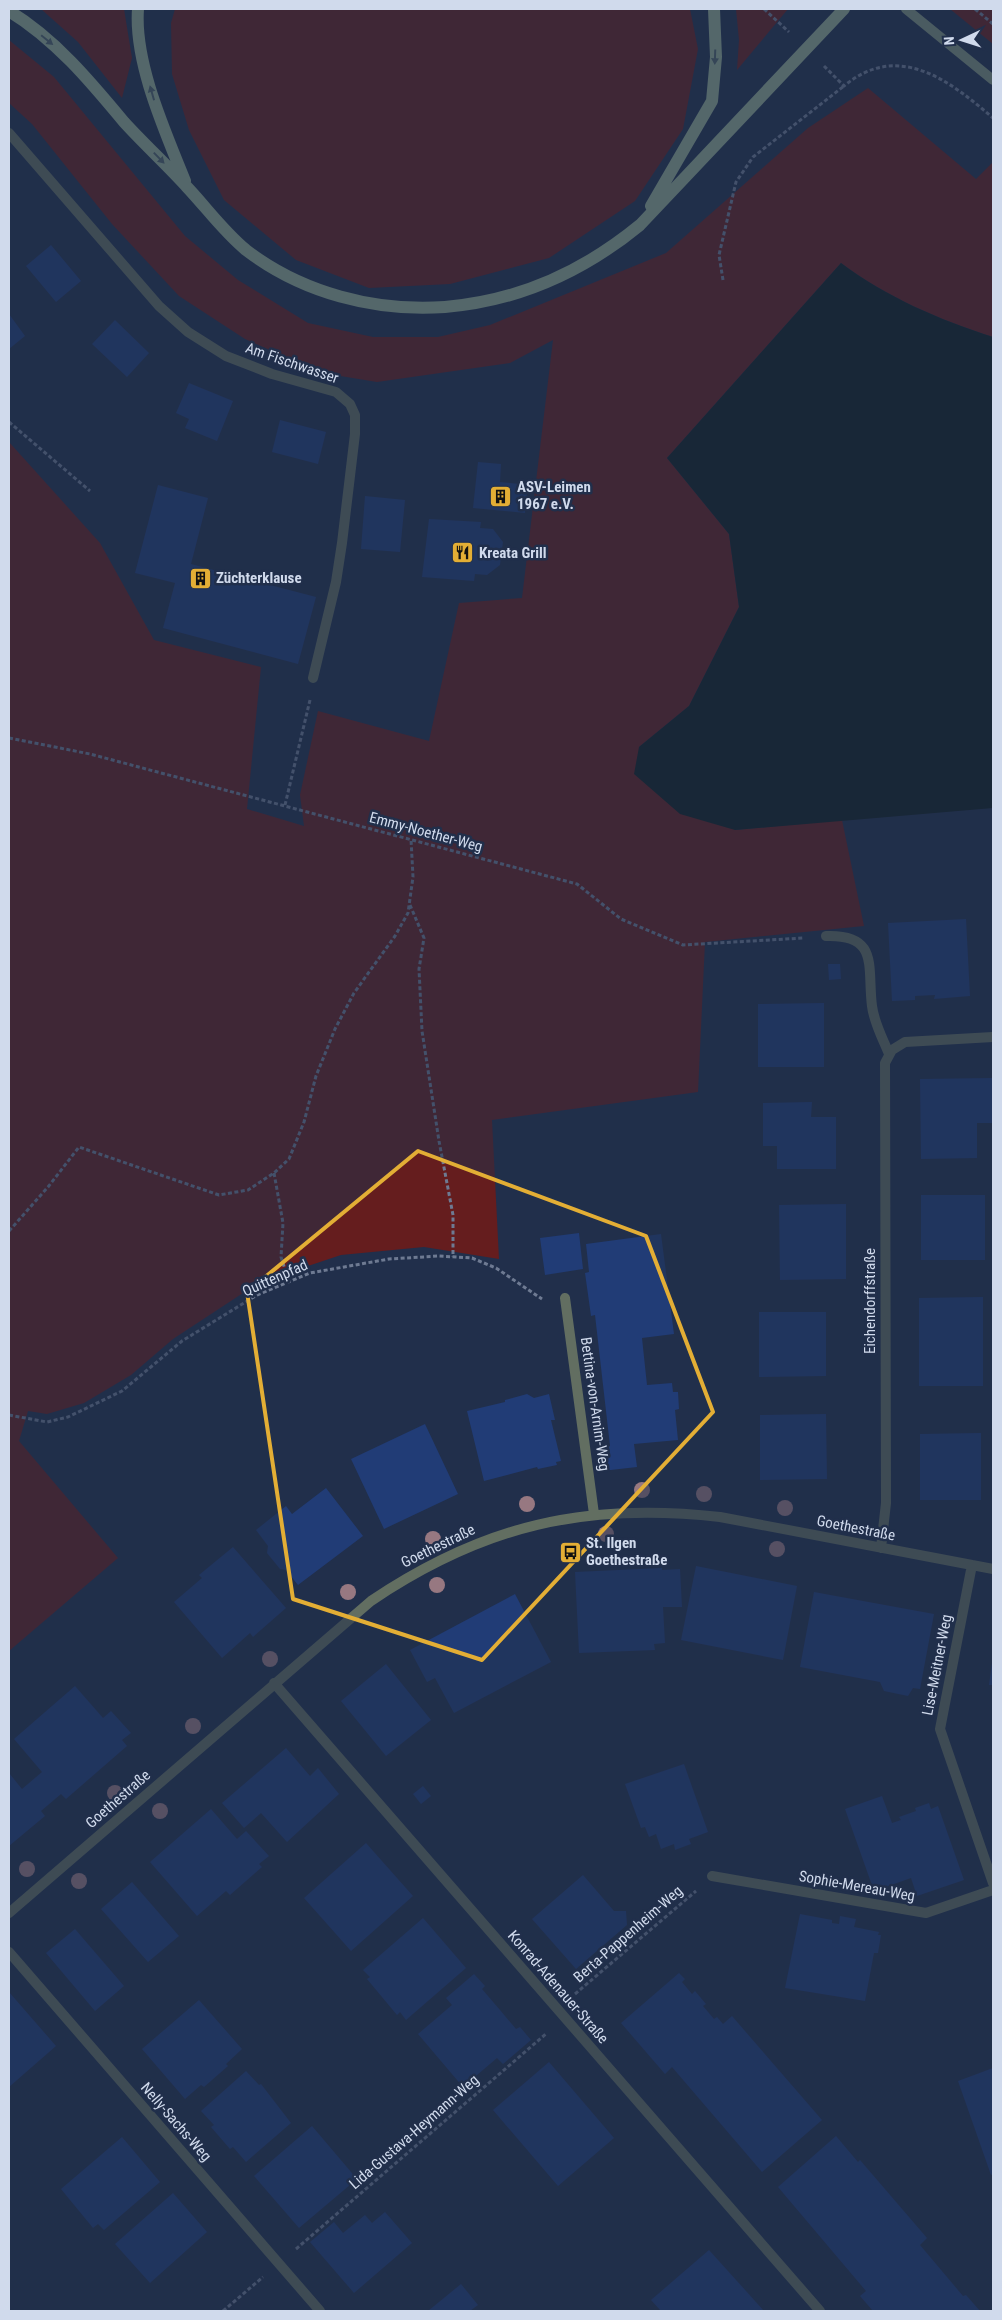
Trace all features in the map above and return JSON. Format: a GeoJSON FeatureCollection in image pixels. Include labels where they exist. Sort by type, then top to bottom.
{"type":"FeatureCollection","features":[{"type":"Feature","properties":{"kind":"main road"},"geometry":{"type":"LineString","coordinates":[[138,9],[143,61],[159,117],[188,188]]}},
{"type":"Feature","properties":{"kind":"main road"},"geometry":{"type":"LineString","coordinates":[[640,225],[712,101],[716,57],[714,9]]}},
{"type":"Feature","properties":{"kind":"main road"},"geometry":{"type":"LineString","coordinates":[[9,11],[72,60],[130,128],[188,188],[212,218],[246,250],[281,272],[320,290],[373,305],[401,308],[464,305],[501,298],[544,284],[585,264],[615,246],[640,225],[844,9]]}},
{"type":"Feature","properties":{"kind":"street"},"geometry":{"type":"LineString","coordinates":[[906,9],[993,80]]}},
{"type":"Feature","properties":{"kind":"street","name":"Am Fischwasser"},"geometry":{"type":"LineString","coordinates":[[9,133],[159,306],[188,332],[232,358],[272,374],[336,392],[350,404],[355,415],[355,434],[342,543],[336,582],[313,678]]}},
{"type":"Feature","properties":{"kind":"street","name":"Eichendorffstraße"},"geometry":{"type":"LineString","coordinates":[[826,936],[846,936],[857,941],[865,949],[869,960],[872,1008],[889,1054],[885,1068],[886,1503],[881,1548]]}},
{"type":"Feature","properties":{"kind":"street"},"geometry":{"type":"LineString","coordinates":[[889,1054],[905,1042],[993,1037]]}},
{"type":"Feature","properties":{"kind":"street","name":"Bettina-von-Arnim-Weg"},"geometry":{"type":"LineString","coordinates":[[565,1298],[594,1514]]}},
{"type":"Feature","properties":{"kind":"street","name":"Goethestraße"},"geometry":{"type":"LineString","coordinates":[[9,1913],[371,1601],[427,1566],[461,1550],[506,1533],[554,1520],[594,1514],[654,1511],[711,1516],[993,1569]]}},
{"type":"Feature","properties":{"kind":"street","name":"Lise-Meitner-Weg"},"geometry":{"type":"LineString","coordinates":[[972,1565],[940,1729],[993,1883]]}},
{"type":"Feature","properties":{"kind":"street","name":"Konrad-Adenauer-Straße"},"geometry":{"type":"LineString","coordinates":[[274,1683],[820,2311]]}},
{"type":"Feature","properties":{"kind":"street","name":"Sophie-Mereau-Weg"},"geometry":{"type":"LineString","coordinates":[[712,1876],[926,1913],[993,1890]]}},
{"type":"Feature","properties":{"kind":"street","name":"Nelly-Sachs-Weg"},"geometry":{"type":"LineString","coordinates":[[9,1952],[320,2311]]}},
{"type":"Feature","properties":{"kind":"path"},"geometry":{"type":"LineString","coordinates":[[764,9],[844,86]]}},
{"type":"Feature","properties":{"kind":"path"},"geometry":{"type":"LineString","coordinates":[[975,9],[993,24]]}},
{"type":"Feature","properties":{"kind":"path"},"geometry":{"type":"LineString","coordinates":[[723,280],[719,255],[736,182],[754,157],[854,78],[869,70],[885,66],[915,68],[948,83],[993,118]]}},
{"type":"Feature","properties":{"kind":"path"},"geometry":{"type":"LineString","coordinates":[[9,422],[90,491]]}},
{"type":"Feature","properties":{"kind":"path"},"geometry":{"type":"LineString","coordinates":[[285,806],[314,685],[313,678]]}},
{"type":"Feature","properties":{"kind":"path","name":"Emmy-Noether-Weg"},"geometry":{"type":"LineString","coordinates":[[9,738],[90,754],[577,884],[621,919],[683,945],[826,936]]}},
{"type":"Feature","properties":{"kind":"path"},"geometry":{"type":"LineString","coordinates":[[9,1231],[48,1187],[79,1147],[219,1195],[248,1190],[274,1173],[289,1159],[304,1122],[316,1076],[335,1029],[354,993],[408,913],[413,876],[411,840]]}},
{"type":"Feature","properties":{"kind":"path"},"geometry":{"type":"LineString","coordinates":[[410,904],[424,938],[419,969],[422,1031],[452,1215],[453,1257]]}},
{"type":"Feature","properties":{"kind":"path"},"geometry":{"type":"LineString","coordinates":[[274,1173],[284,1223],[281,1257],[289,1282]]}},
{"type":"Feature","properties":{"kind":"path","name":"Quittenpfad"},"geometry":{"type":"LineString","coordinates":[[9,1415],[47,1422],[68,1417],[122,1391],[182,1341],[258,1295],[310,1273],[389,1259],[472,1258],[496,1268],[568,1316]]}},
{"type":"Feature","properties":{"kind":"path","name":"Berta-Pappenheim-Weg"},"geometry":{"type":"LineString","coordinates":[[557,2009],[712,1876]]}},
{"type":"Feature","properties":{"kind":"path","name":"Lida-Gustava-Heymann-Weg"},"geometry":{"type":"LineString","coordinates":[[223,2311],[565,2018]]}},
{"type":"Feature","properties":{"kind":"highlighted area"},"geometry":{"type":"Polygon","coordinates":[[[418,1151],[646,1236],[713,1412],[482,1660],[293,1599],[247,1292],[418,1151]]]}},
{"type":"Feature","properties":{"kind":"shaded area"},"geometry":{"type":"Polygon","coordinates":[[[41,9],[124,9],[132,58],[122,98],[78,42],[41,9]]]}},
{"type":"Feature","properties":{"kind":"shaded area"},"geometry":{"type":"Polygon","coordinates":[[[175,9],[690,9],[698,49],[683,129],[635,201],[549,258],[450,284],[369,288],[296,260],[224,200],[189,130],[172,74],[171,23],[175,9]]]}},
{"type":"Feature","properties":{"kind":"shaded area"},"geometry":{"type":"Polygon","coordinates":[[[736,9],[788,9],[737,70],[739,40],[736,9]]]}},
{"type":"Feature","properties":{"kind":"shaded area"},"geometry":{"type":"Polygon","coordinates":[[[950,9],[993,9],[993,44],[950,9]]]}},
{"type":"Feature","properties":{"kind":"shaded area"},"geometry":{"type":"Polygon","coordinates":[[[9,40],[54,77],[185,236],[238,280],[308,323],[373,337],[438,337],[490,325],[666,253],[808,128],[868,88],[976,179],[993,162],[993,337],[933,315],[895,297],[876,287],[841,263],[667,458],[729,534],[739,607],[689,706],[639,747],[735,830],[842,820],[864,926],[705,942],[698,1092],[492,1120],[499,1259],[424,1247],[341,1255],[260,1282],[173,1339],[131,1375],[84,1403],[47,1414],[28,1411],[19,1441],[118,1558],[9,1651],[9,442],[100,543],[154,640],[261,667],[247,809],[304,826],[300,795],[318,711],[429,741],[459,603],[522,598],[553,340],[510,363],[377,382],[322,373],[245,339],[179,296],[112,224],[32,124],[9,103],[9,40]]]}},
{"type":"Feature","properties":{"kind":"shaded area"},"geometry":{"type":"Polygon","coordinates":[[[841,263],[876,287],[895,297],[933,315],[993,337],[993,808],[735,830],[680,814],[634,774],[639,747],[689,706],[739,607],[729,534],[667,458],[841,263]]]}},
{"type":"Feature","properties":{"kind":"building"},"geometry":{"type":"Polygon","coordinates":[[[51,245],[81,281],[56,302],[26,266],[51,245]]]}},
{"type":"Feature","properties":{"kind":"building"},"geometry":{"type":"Polygon","coordinates":[[[9,314],[25,336],[9,349],[9,314]]]}},
{"type":"Feature","properties":{"kind":"building"},"geometry":{"type":"Polygon","coordinates":[[[115,320],[149,353],[127,377],[92,344],[115,320]]]}},
{"type":"Feature","properties":{"kind":"building"},"geometry":{"type":"Polygon","coordinates":[[[189,383],[233,401],[217,441],[185,428],[189,419],[176,413],[189,383]]]}},
{"type":"Feature","properties":{"kind":"building"},"geometry":{"type":"Polygon","coordinates":[[[280,420],[326,432],[318,464],[272,452],[280,420]]]}},
{"type":"Feature","properties":{"kind":"building","name":"ASV-Leimen 1967 e.V."},"geometry":{"type":"Polygon","coordinates":[[[478,462],[501,464],[500,482],[528,485],[525,513],[473,508],[478,462]]]}},
{"type":"Feature","properties":{"kind":"building","name":"Züchterklause"},"geometry":{"type":"Polygon","coordinates":[[[158,485],[208,498],[191,564],[316,597],[298,664],[163,628],[175,583],[135,573],[158,485]]]}},
{"type":"Feature","properties":{"kind":"building"},"geometry":{"type":"Polygon","coordinates":[[[365,496],[405,500],[400,552],[361,549],[365,496]]]}},
{"type":"Feature","properties":{"kind":"building","name":"Kreata Grill"},"geometry":{"type":"Polygon","coordinates":[[[429,519],[481,522],[480,528],[493,529],[503,542],[500,565],[487,575],[475,574],[474,581],[422,577],[429,519]]]}},
{"type":"Feature","properties":{"kind":"building"},"geometry":{"type":"Polygon","coordinates":[[[966,919],[970,996],[934,999],[935,995],[915,996],[915,1000],[892,1001],[888,923],[966,919]]]}},
{"type":"Feature","properties":{"kind":"building"},"geometry":{"type":"Polygon","coordinates":[[[828,964],[840,964],[841,979],[829,980],[828,964]]]}},
{"type":"Feature","properties":{"kind":"building"},"geometry":{"type":"Polygon","coordinates":[[[824,1003],[824,1067],[758,1067],[758,1004],[824,1003]]]}},
{"type":"Feature","properties":{"kind":"building"},"geometry":{"type":"Polygon","coordinates":[[[993,1078],[993,1123],[977,1123],[977,1158],[921,1159],[920,1079],[993,1078]]]}},
{"type":"Feature","properties":{"kind":"building"},"geometry":{"type":"Polygon","coordinates":[[[812,1102],[811,1117],[836,1117],[836,1169],[777,1169],[777,1146],[763,1146],[763,1103],[812,1102]]]}},
{"type":"Feature","properties":{"kind":"building"},"geometry":{"type":"Polygon","coordinates":[[[921,1195],[985,1195],[985,1260],[921,1260],[921,1195]]]}},
{"type":"Feature","properties":{"kind":"building"},"geometry":{"type":"Polygon","coordinates":[[[846,1204],[846,1279],[780,1280],[779,1205],[846,1204]]]}},
{"type":"Feature","properties":{"kind":"building"},"geometry":{"type":"Polygon","coordinates":[[[579,1233],[583,1269],[545,1275],[540,1238],[579,1233]]]}},
{"type":"Feature","properties":{"kind":"building"},"geometry":{"type":"Polygon","coordinates":[[[661,1234],[674,1334],[642,1338],[647,1385],[672,1383],[673,1392],[678,1392],[679,1409],[675,1410],[678,1440],[634,1444],[637,1467],[602,1471],[599,1447],[610,1446],[595,1315],[591,1316],[585,1273],[589,1272],[586,1244],[661,1234]]]}},
{"type":"Feature","properties":{"kind":"building"},"geometry":{"type":"Polygon","coordinates":[[[983,1297],[983,1386],[919,1386],[919,1298],[983,1297]]]}},
{"type":"Feature","properties":{"kind":"building"},"geometry":{"type":"Polygon","coordinates":[[[759,1312],[826,1312],[826,1376],[759,1377],[759,1312]]]}},
{"type":"Feature","properties":{"kind":"building"},"geometry":{"type":"Polygon","coordinates":[[[527,1394],[534,1398],[549,1394],[555,1420],[551,1420],[561,1461],[556,1462],[557,1465],[538,1469],[537,1467],[484,1481],[467,1411],[505,1402],[505,1400],[527,1394]]]}},
{"type":"Feature","properties":{"kind":"building"},"geometry":{"type":"Polygon","coordinates":[[[826,1414],[827,1479],[760,1480],[760,1415],[826,1414]]]}},
{"type":"Feature","properties":{"kind":"building"},"geometry":{"type":"Polygon","coordinates":[[[425,1424],[458,1494],[384,1529],[351,1459],[425,1424]]]}},
{"type":"Feature","properties":{"kind":"building"},"geometry":{"type":"Polygon","coordinates":[[[981,1433],[981,1500],[920,1500],[920,1434],[981,1433]]]}},
{"type":"Feature","properties":{"kind":"building"},"geometry":{"type":"Polygon","coordinates":[[[326,1488],[363,1536],[298,1585],[286,1570],[280,1569],[267,1553],[268,1546],[256,1530],[286,1506],[292,1514],[326,1488]]]}},
{"type":"Feature","properties":{"kind":"building"},"geometry":{"type":"Polygon","coordinates":[[[233,1547],[286,1608],[253,1637],[250,1633],[222,1658],[174,1602],[202,1578],[199,1575],[233,1547]]]}},
{"type":"Feature","properties":{"kind":"building"},"geometry":{"type":"Polygon","coordinates":[[[696,1566],[797,1586],[783,1660],[681,1640],[696,1566]]]}},
{"type":"Feature","properties":{"kind":"building"},"geometry":{"type":"Polygon","coordinates":[[[662,1568],[662,1570],[680,1569],[682,1607],[663,1607],[665,1643],[654,1644],[655,1650],[579,1653],[575,1572],[662,1568]]]}},
{"type":"Feature","properties":{"kind":"building"},"geometry":{"type":"Polygon","coordinates":[[[814,1592],[934,1614],[920,1689],[913,1688],[908,1696],[884,1691],[880,1682],[800,1667],[814,1592]]]}},
{"type":"Feature","properties":{"kind":"building"},"geometry":{"type":"Polygon","coordinates":[[[515,1594],[551,1662],[454,1713],[435,1678],[427,1682],[410,1650],[515,1594]]]}},
{"type":"Feature","properties":{"kind":"building"},"geometry":{"type":"Polygon","coordinates":[[[992,1663],[993,1685],[989,1685],[992,1663]]]}},
{"type":"Feature","properties":{"kind":"building"},"geometry":{"type":"Polygon","coordinates":[[[386,1664],[431,1720],[386,1756],[341,1701],[386,1664]]]}},
{"type":"Feature","properties":{"kind":"building"},"geometry":{"type":"Polygon","coordinates":[[[75,1686],[103,1718],[111,1711],[131,1733],[122,1740],[127,1746],[66,1799],[61,1794],[41,1811],[45,1816],[9,1846],[9,1773],[22,1789],[42,1772],[14,1739],[75,1686]]]}},
{"type":"Feature","properties":{"kind":"building"},"geometry":{"type":"Polygon","coordinates":[[[286,1748],[310,1776],[318,1768],[339,1794],[287,1842],[261,1813],[244,1828],[222,1803],[286,1748]]]}},
{"type":"Feature","properties":{"kind":"building"},"geometry":{"type":"Polygon","coordinates":[[[684,1764],[708,1832],[689,1839],[691,1844],[675,1850],[674,1844],[661,1849],[656,1834],[649,1837],[645,1827],[641,1828],[625,1784],[684,1764]]]}},
{"type":"Feature","properties":{"kind":"building"},"geometry":{"type":"Polygon","coordinates":[[[423,1786],[431,1796],[421,1804],[413,1794],[423,1786]]]}},
{"type":"Feature","properties":{"kind":"building"},"geometry":{"type":"Polygon","coordinates":[[[882,1796],[892,1823],[901,1820],[899,1817],[916,1811],[915,1808],[929,1803],[931,1809],[938,1806],[964,1880],[917,1896],[911,1878],[874,1891],[845,1809],[882,1796]]]}},
{"type":"Feature","properties":{"kind":"building"},"geometry":{"type":"Polygon","coordinates":[[[211,1809],[237,1839],[246,1831],[269,1856],[259,1864],[262,1867],[230,1895],[226,1891],[197,1916],[150,1862],[211,1809]]]}},
{"type":"Feature","properties":{"kind":"building"},"geometry":{"type":"Polygon","coordinates":[[[366,1843],[413,1896],[351,1951],[304,1898],[366,1843]]]}},
{"type":"Feature","properties":{"kind":"building"},"geometry":{"type":"Polygon","coordinates":[[[583,1875],[614,1911],[626,1911],[627,1925],[576,1969],[532,1919],[583,1875]]]}},
{"type":"Feature","properties":{"kind":"building"},"geometry":{"type":"Polygon","coordinates":[[[132,1882],[179,1936],[148,1962],[101,1909],[132,1882]]]}},
{"type":"Feature","properties":{"kind":"building"},"geometry":{"type":"Polygon","coordinates":[[[800,1914],[832,1920],[832,1923],[839,1924],[840,1916],[856,1919],[854,1927],[879,1932],[878,1935],[881,1935],[878,1953],[874,1953],[865,2001],[785,1988],[800,1914]]]}},
{"type":"Feature","properties":{"kind":"building"},"geometry":{"type":"Polygon","coordinates":[[[423,1918],[466,1968],[406,2020],[400,2012],[397,2015],[367,1979],[370,1977],[363,1970],[423,1918]]]}},
{"type":"Feature","properties":{"kind":"building"},"geometry":{"type":"Polygon","coordinates":[[[75,1929],[124,1986],[95,2011],[46,1953],[75,1929]]]}},
{"type":"Feature","properties":{"kind":"building"},"geometry":{"type":"Polygon","coordinates":[[[679,1973],[685,1979],[682,1982],[692,1994],[695,1991],[706,2004],[703,2006],[714,2019],[717,2017],[723,2024],[732,2016],[822,2120],[762,2172],[672,2067],[665,2074],[621,2023],[679,1973]]]}},
{"type":"Feature","properties":{"kind":"building"},"geometry":{"type":"Polygon","coordinates":[[[474,1974],[485,1986],[482,1989],[516,2029],[520,2027],[531,2040],[503,2064],[497,2058],[463,2087],[418,2034],[452,2005],[446,1998],[474,1974]]]}},
{"type":"Feature","properties":{"kind":"building"},"geometry":{"type":"Polygon","coordinates":[[[9,1992],[56,2046],[9,2087],[9,1992]]]}},
{"type":"Feature","properties":{"kind":"building"},"geometry":{"type":"Polygon","coordinates":[[[199,2000],[242,2049],[226,2064],[228,2066],[204,2087],[201,2085],[185,2099],[142,2049],[199,2000]]]}},
{"type":"Feature","properties":{"kind":"building"},"geometry":{"type":"Polygon","coordinates":[[[549,2062],[614,2138],[558,2186],[493,2110],[549,2062]]]}},
{"type":"Feature","properties":{"kind":"building"},"geometry":{"type":"Polygon","coordinates":[[[993,2068],[993,2174],[991,2175],[958,2081],[993,2068]]]}},
{"type":"Feature","properties":{"kind":"building"},"geometry":{"type":"Polygon","coordinates":[[[246,2071],[259,2085],[261,2084],[291,2123],[246,2162],[233,2147],[230,2149],[211,2127],[214,2125],[201,2111],[246,2071]]]}},
{"type":"Feature","properties":{"kind":"building"},"geometry":{"type":"Polygon","coordinates":[[[312,2126],[357,2179],[299,2228],[254,2176],[312,2126]]]}},
{"type":"Feature","properties":{"kind":"building"},"geometry":{"type":"Polygon","coordinates":[[[836,2136],[858,2162],[860,2160],[927,2238],[920,2245],[963,2296],[966,2295],[980,2311],[873,2311],[860,2296],[866,2291],[778,2187],[836,2136]]]}},
{"type":"Feature","properties":{"kind":"building"},"geometry":{"type":"Polygon","coordinates":[[[122,2137],[160,2182],[104,2230],[98,2224],[93,2228],[61,2189],[122,2137]]]}},
{"type":"Feature","properties":{"kind":"building"},"geometry":{"type":"Polygon","coordinates":[[[173,2193],[207,2232],[150,2283],[115,2244],[173,2193]]]}},
{"type":"Feature","properties":{"kind":"building"},"geometry":{"type":"Polygon","coordinates":[[[385,2212],[412,2243],[354,2293],[310,2242],[334,2222],[343,2233],[365,2215],[372,2223],[385,2212]]]}},
{"type":"Feature","properties":{"kind":"building"},"geometry":{"type":"Polygon","coordinates":[[[709,2250],[764,2311],[661,2311],[651,2300],[709,2250]]]}},
{"type":"Feature","properties":{"kind":"building"},"geometry":{"type":"Polygon","coordinates":[[[461,2284],[478,2305],[470,2311],[428,2311],[461,2284]]]}},
{"type":"Feature","properties":{"kind":"place","name":"ASV-Leimen 1967 e.V."},"geometry":{"type":"Point","coordinates":[501,496]}},
{"type":"Feature","properties":{"kind":"place","name":"Kreata Grill"},"geometry":{"type":"Point","coordinates":[463,553]}},
{"type":"Feature","properties":{"kind":"place","name":"Züchterklause"},"geometry":{"type":"Point","coordinates":[200,578]}},
{"type":"Feature","properties":{"kind":"place","name":"St. Ilgen Goethestraße"},"geometry":{"type":"Point","coordinates":[570,1552]}}]}
